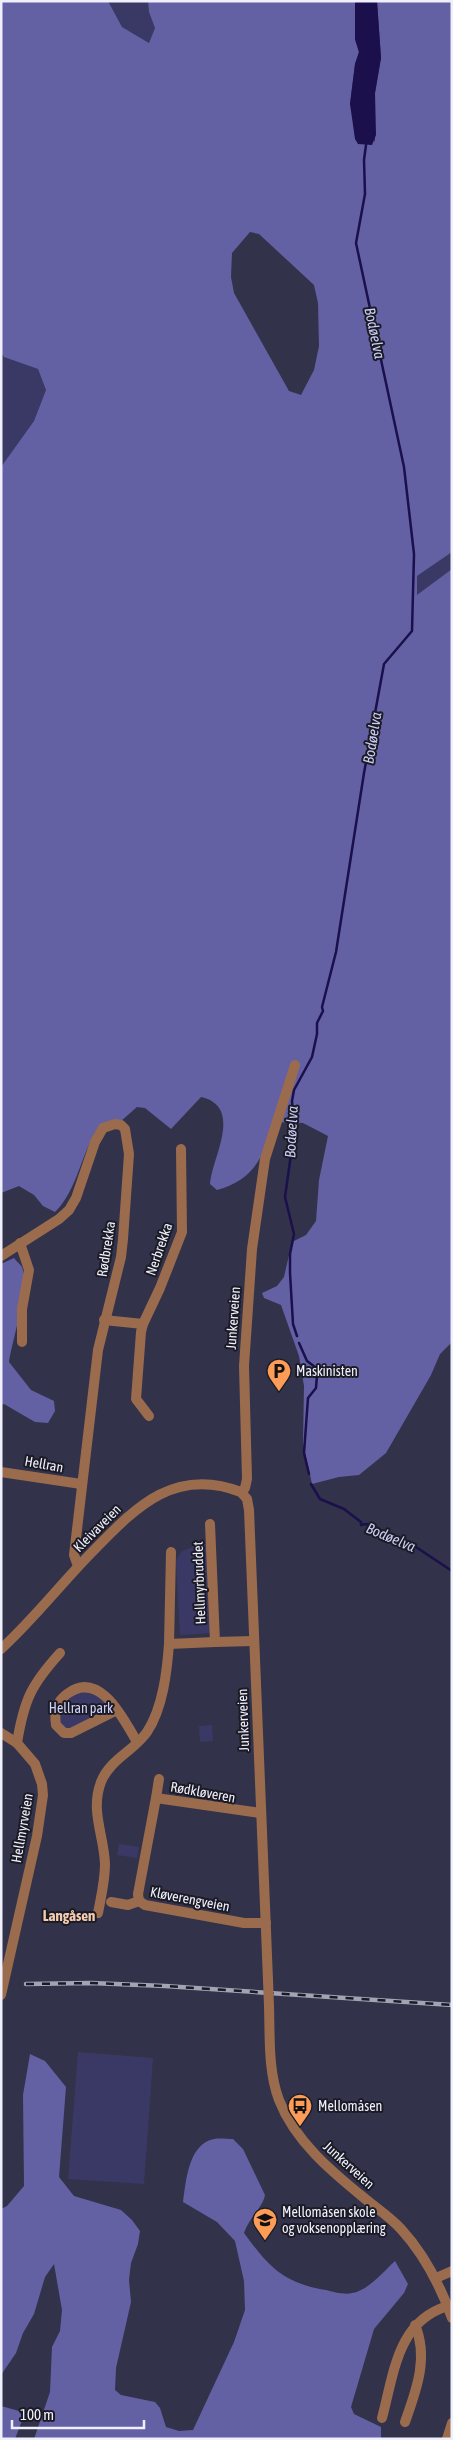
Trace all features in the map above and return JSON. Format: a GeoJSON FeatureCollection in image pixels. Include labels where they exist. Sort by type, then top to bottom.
{"type":"FeatureCollection","features":[{"type":"Feature","properties":{"kind":"street","name":"Junkerveien"},"geometry":{"type":"LineString","coordinates":[[295,1065],[265,1159],[250,1269],[244,1366],[247,1479],[245,1488],[241,1492],[247,1500],[249,1510],[271,2062],[277,2092],[289,2118],[317,2158],[401,2229],[436,2278],[452,2318]]}},
{"type":"Feature","properties":{"kind":"street","name":"Rødbrekka"},"geometry":{"type":"LineString","coordinates":[[1,1256],[59,1219],[69,1210],[76,1198],[99,1133],[108,1125],[121,1125],[128,1135],[129,1154],[123,1239],[116,1278],[98,1350],[74,1555],[78,1566]]}},
{"type":"Feature","properties":{"kind":"street","name":"Nerbrekka"},"geometry":{"type":"LineString","coordinates":[[149,1416],[137,1403],[135,1395],[143,1324],[160,1288],[182,1232],[181,1150]]}},
{"type":"Feature","properties":{"kind":"street"},"geometry":{"type":"LineString","coordinates":[[20,1243],[30,1270],[22,1309],[22,1342]]}},
{"type":"Feature","properties":{"kind":"street"},"geometry":{"type":"LineString","coordinates":[[104,1320],[143,1324]]}},
{"type":"Feature","properties":{"kind":"street","name":"Hellran"},"geometry":{"type":"LineString","coordinates":[[1,1472],[81,1484]]}},
{"type":"Feature","properties":{"kind":"street","name":"Kleivaveien"},"geometry":{"type":"LineString","coordinates":[[1,1649],[78,1566],[132,1512],[160,1494],[180,1486],[199,1484],[221,1485],[241,1492]]}},
{"type":"Feature","properties":{"kind":"street","name":"Hellmyrbruddet"},"geometry":{"type":"LineString","coordinates":[[210,1524],[215,1642]]}},
{"type":"Feature","properties":{"kind":"street","name":"Hellmyrbruddet"},"geometry":{"type":"LineString","coordinates":[[98,1913],[104,1864],[96,1814],[97,1798],[102,1781],[109,1768],[147,1732],[162,1695],[169,1644],[171,1552]]}},
{"type":"Feature","properties":{"kind":"street","name":"Hellmyrbruddet"},"geometry":{"type":"LineString","coordinates":[[169,1644],[254,1641]]}},
{"type":"Feature","properties":{"kind":"street"},"geometry":{"type":"LineString","coordinates":[[17,1743],[21,1720],[29,1694],[34,1684],[60,1653]]}},
{"type":"Feature","properties":{"kind":"street"},"geometry":{"type":"LineString","coordinates":[[117,1710],[71,1733],[64,1733],[56,1725],[54,1715],[57,1706],[72,1690],[94,1689],[105,1695],[117,1710],[138,1742]]}},
{"type":"Feature","properties":{"kind":"street","name":"Hellmyrveien"},"geometry":{"type":"LineString","coordinates":[[1,1733],[17,1743],[34,1764],[42,1784],[43,1795],[37,1836],[1,1994]]}},
{"type":"Feature","properties":{"kind":"street"},"geometry":{"type":"LineString","coordinates":[[156,1798],[159,1779]]}},
{"type":"Feature","properties":{"kind":"street","name":"Rødkløveren"},"geometry":{"type":"LineString","coordinates":[[139,1901],[138,1894],[156,1798],[247,1813],[260,1813]]}},
{"type":"Feature","properties":{"kind":"street","name":"Kløverengveien"},"geometry":{"type":"LineString","coordinates":[[112,1902],[128,1905],[139,1901],[145,1905],[244,1923],[266,1923]]}},
{"type":"Feature","properties":{"kind":"street"},"geometry":{"type":"LineString","coordinates":[[436,2278],[452,2271]]}},
{"type":"Feature","properties":{"kind":"street"},"geometry":{"type":"LineString","coordinates":[[382,2418],[403,2344],[415,2325],[431,2313],[448,2306]]}},
{"type":"Feature","properties":{"kind":"street"},"geometry":{"type":"LineString","coordinates":[[405,2422],[417,2390],[421,2367],[415,2325]]}},
{"type":"Feature","properties":{"kind":"street"},"geometry":{"type":"LineString","coordinates":[[447,2439],[452,2423]]}},
{"type":"Feature","properties":{"kind":"green space"},"geometry":{"type":"Polygon","coordinates":[[[108,1],[148,1],[149,12],[155,28],[149,43],[122,27],[108,1]]]}},
{"type":"Feature","properties":{"kind":"green space"},"geometry":{"type":"Polygon","coordinates":[[[1,352],[4,357],[38,369],[46,390],[34,421],[1,467],[1,352]]]}},
{"type":"Feature","properties":{"kind":"green space"},"geometry":{"type":"Polygon","coordinates":[[[452,552],[452,569],[417,596],[417,576],[452,552]]]}},
{"type":"Feature","properties":{"kind":"green space"},"geometry":{"type":"Polygon","coordinates":[[[201,1543],[209,1545],[212,1633],[180,1635],[176,1561],[181,1552],[201,1543]]]}},
{"type":"Feature","properties":{"kind":"green space","name":"Hellran park"},"geometry":{"type":"Polygon","coordinates":[[[94,1692],[111,1707],[68,1731],[58,1723],[60,1706],[74,1693],[94,1692]]]}},
{"type":"Feature","properties":{"kind":"green space"},"geometry":{"type":"Polygon","coordinates":[[[212,1725],[213,1741],[200,1742],[199,1726],[212,1725]]]}},
{"type":"Feature","properties":{"kind":"green space"},"geometry":{"type":"Polygon","coordinates":[[[119,1844],[139,1847],[137,1858],[117,1855],[119,1844]]]}},
{"type":"Feature","properties":{"kind":"green space"},"geometry":{"type":"Polygon","coordinates":[[[78,2052],[153,2058],[144,2184],[68,2179],[78,2052]]]}},
{"type":"Feature","properties":{"kind":"shaded area"},"geometry":{"type":"Polygon","coordinates":[[[1,1],[108,1],[122,27],[149,43],[155,28],[149,12],[148,1],[355,1],[355,39],[359,52],[355,64],[350,104],[375,142],[375,93],[381,58],[377,1],[452,1],[452,552],[417,576],[417,595],[452,569],[452,1342],[440,1354],[431,1375],[386,1453],[359,1475],[339,1477],[312,1484],[303,1443],[304,1386],[299,1356],[281,1305],[264,1298],[262,1293],[277,1286],[284,1277],[292,1242],[306,1235],[316,1221],[319,1180],[328,1136],[303,1123],[274,1122],[266,1146],[256,1165],[240,1180],[230,1186],[217,1190],[210,1184],[223,1122],[221,1111],[214,1103],[201,1097],[171,1129],[145,1108],[137,1107],[121,1121],[100,1125],[88,1146],[69,1193],[55,1212],[43,1206],[34,1195],[19,1186],[1,1193],[1,467],[34,421],[46,390],[38,369],[4,357],[1,352],[1,1]],[[250,232],[232,253],[231,277],[234,293],[289,391],[301,395],[314,370],[319,346],[318,303],[314,285],[259,234],[250,232]]]}},
{"type":"Feature","properties":{"kind":"shaded area"},"geometry":{"type":"Polygon","coordinates":[[[355,1],[377,1],[381,58],[375,93],[376,135],[372,145],[358,144],[355,139],[350,104],[355,64],[359,52],[355,39],[355,1]]]}},
{"type":"Feature","properties":{"kind":"shaded area"},"geometry":{"type":"Polygon","coordinates":[[[14,1258],[22,1267],[24,1287],[9,1362],[31,1390],[54,1401],[55,1411],[48,1423],[35,1422],[4,1404],[1,1405],[1,1264],[14,1258]]]}},
{"type":"Feature","properties":{"kind":"shaded area"},"geometry":{"type":"Polygon","coordinates":[[[30,2054],[45,2061],[66,2087],[59,2177],[74,2196],[121,2210],[140,2231],[138,2244],[131,2263],[129,2280],[131,2302],[116,2368],[115,2390],[121,2395],[155,2402],[160,2408],[166,2427],[179,2431],[193,2430],[234,2342],[245,2310],[244,2281],[235,2241],[217,2222],[183,2202],[184,2194],[190,2165],[199,2148],[205,2142],[214,2139],[233,2139],[243,2149],[265,2195],[262,2204],[249,2222],[244,2233],[261,2255],[278,2272],[311,2287],[349,2294],[370,2285],[395,2261],[408,2284],[404,2293],[374,2329],[351,2407],[354,2414],[381,2427],[381,2439],[34,2439],[50,2392],[52,2347],[60,2331],[62,2310],[54,2264],[45,2277],[34,2314],[23,2333],[16,2353],[1,2375],[1,2209],[7,2206],[24,2186],[23,2095],[30,2054]]]}},
{"type":"Feature","properties":{"kind":"shaded area"},"geometry":{"type":"Polygon","coordinates":[[[1,2406],[19,2411],[23,2418],[15,2439],[1,2439],[1,2406]]]}},
{"type":"Feature","properties":{"kind":"waterway","name":"Bodøelva"},"geometry":{"type":"LineString","coordinates":[[297,1336],[293,1324],[290,1273],[290,1254],[294,1234],[285,1197],[294,1133],[292,1101],[294,1090],[312,1057],[317,1034],[317,1023],[323,1011],[322,1007],[336,952],[364,773],[384,664],[412,631],[414,554],[404,467],[356,243],[365,194],[364,160],[366,145]]}},
{"type":"Feature","properties":{"kind":"waterway","name":"Bodøelva"},"geometry":{"type":"LineString","coordinates":[[299,1343],[307,1361],[315,1367],[317,1375],[316,1388],[308,1398],[304,1453],[309,1474]]}},
{"type":"Feature","properties":{"kind":"waterway","name":"Bodøelva"},"geometry":{"type":"LineString","coordinates":[[311,1484],[320,1499],[344,1509],[361,1522],[361,1525],[366,1524],[413,1545],[452,1571]]}},
{"type":"Feature","properties":{"kind":"railway"},"geometry":{"type":"LineString","coordinates":[[26,1984],[91,1983],[165,1986],[452,2005]]}},
{"type":"Feature","properties":{"kind":"place","name":"Maskinisten"},"geometry":{"type":"Point","coordinates":[279,1392]}},
{"type":"Feature","properties":{"kind":"place","name":"Mellomåsen"},"geometry":{"type":"Point","coordinates":[300,2127]}},
{"type":"Feature","properties":{"kind":"place","name":"Mellomåsen skole og voksenopplæring"},"geometry":{"type":"Point","coordinates":[265,2241]}},
{"type":"Feature","properties":{"kind":"district","name":"Langåsen"},"geometry":{"type":"Point","coordinates":[69,1915]}}]}
